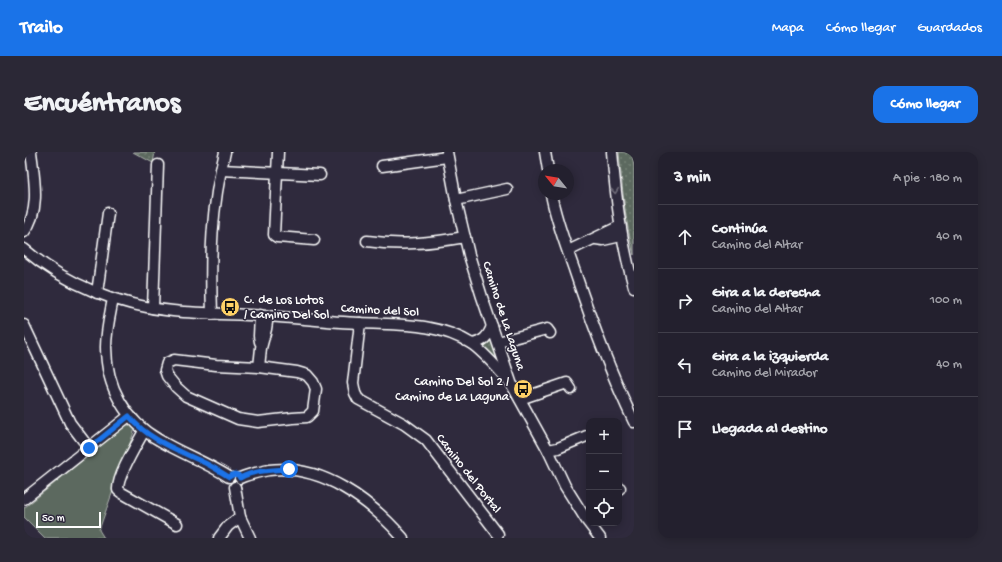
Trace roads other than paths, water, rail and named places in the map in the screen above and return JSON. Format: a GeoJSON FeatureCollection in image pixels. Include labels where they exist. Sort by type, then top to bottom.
{"type":"FeatureCollection","features":[{"type":"Feature","properties":{"kind":"street"},"geometry":{"type":"LineString","coordinates":[[24,232],[28,228],[35,199],[31,152]]}},
{"type":"Feature","properties":{"kind":"street"},"geometry":{"type":"LineString","coordinates":[[212,314],[211,240],[214,209],[225,152]]}},
{"type":"Feature","properties":{"kind":"street"},"geometry":{"type":"LineString","coordinates":[[278,152],[274,235],[277,238],[314,240]]}},
{"type":"Feature","properties":{"kind":"street"},"geometry":{"type":"LineString","coordinates":[[545,152],[547,164]]}},
{"type":"Feature","properties":{"kind":"street"},"geometry":{"type":"LineString","coordinates":[[612,152],[620,231],[634,287]]}},
{"type":"Feature","properties":{"kind":"street"},"geometry":{"type":"LineString","coordinates":[[382,166],[447,155]]}},
{"type":"Feature","properties":{"kind":"street","name":"Camino de La Laguna"},"geometry":{"type":"LineString","coordinates":[[447,155],[465,237],[482,297],[512,385],[548,450],[565,486],[584,507],[600,538]]}},
{"type":"Feature","properties":{"kind":"street"},"geometry":{"type":"LineString","coordinates":[[153,308],[158,165]]}},
{"type":"Feature","properties":{"kind":"street"},"geometry":{"type":"LineString","coordinates":[[221,170],[320,174]]}},
{"type":"Feature","properties":{"kind":"street"},"geometry":{"type":"LineString","coordinates":[[456,200],[507,188]]}},
{"type":"Feature","properties":{"kind":"street"},"geometry":{"type":"LineString","coordinates":[[552,200],[558,223],[598,339],[620,393],[634,422]]}},
{"type":"Feature","properties":{"kind":"street"},"geometry":{"type":"LineString","coordinates":[[97,293],[108,213]]}},
{"type":"Feature","properties":{"kind":"street"},"geometry":{"type":"LineString","coordinates":[[568,251],[590,239],[620,231]]}},
{"type":"Feature","properties":{"kind":"street"},"geometry":{"type":"LineString","coordinates":[[367,241],[394,244],[414,244],[465,237]]}},
{"type":"Feature","properties":{"kind":"street","name":"Camino del Sol"},"geometry":{"type":"LineString","coordinates":[[24,249],[50,268],[70,280],[97,293],[113,299],[153,308],[212,314],[422,326],[445,332],[472,344],[512,385]]}},
{"type":"Feature","properties":{"kind":"street"},"geometry":{"type":"LineString","coordinates":[[113,299],[106,341],[107,365],[114,390],[129,416],[144,431],[158,440],[206,463],[229,477],[228,484],[237,483],[256,473],[280,470],[299,470],[316,474],[357,497],[378,513],[403,538]]}},
{"type":"Feature","properties":{"kind":"street"},"geometry":{"type":"LineString","coordinates":[[259,367],[261,348],[266,329],[264,316]]}},
{"type":"Feature","properties":{"kind":"street","name":"Camino del Portal"},"geometry":{"type":"LineString","coordinates":[[360,323],[353,383],[358,399],[404,424],[426,440],[498,534]]}},
{"type":"Feature","properties":{"kind":"street"},"geometry":{"type":"LineString","coordinates":[[24,325],[70,423],[89,448]]}},
{"type":"Feature","properties":{"kind":"street"},"geometry":{"type":"LineString","coordinates":[[472,344],[481,342],[488,335],[492,326]]}},
{"type":"Feature","properties":{"kind":"street"},"geometry":{"type":"LineString","coordinates":[[498,342],[547,329],[550,333]]}},
{"type":"Feature","properties":{"kind":"street"},"geometry":{"type":"LineString","coordinates":[[174,360],[216,365],[259,367],[297,372],[307,376],[313,382],[316,389],[313,411],[307,416],[258,422],[238,419],[186,396],[167,376],[165,370],[168,363],[174,360]]}},
{"type":"Feature","properties":{"kind":"street"},"geometry":{"type":"LineString","coordinates":[[520,399],[567,383],[571,389]]}},
{"type":"Feature","properties":{"kind":"street"},"geometry":{"type":"LineString","coordinates":[[24,499],[129,416]]}},
{"type":"Feature","properties":{"kind":"street"},"geometry":{"type":"LineString","coordinates":[[144,431],[117,484],[118,490],[177,524]]}},
{"type":"Feature","properties":{"kind":"street"},"geometry":{"type":"LineString","coordinates":[[548,450],[558,448],[586,436]]}},
{"type":"Feature","properties":{"kind":"street"},"geometry":{"type":"LineString","coordinates":[[237,483],[240,517],[250,538]]}},
{"type":"Feature","properties":{"kind":"street"},"geometry":{"type":"LineString","coordinates":[[219,538],[228,526],[240,517]]}},
{"type":"Feature","properties":{"kind":"place","name":"C. de Los Lotos / Camino Del Sol"},"geometry":{"type":"Point","coordinates":[230,307]}},
{"type":"Feature","properties":{"kind":"place","name":"Camino Del Sol 2 / Camino de La Laguna"},"geometry":{"type":"Point","coordinates":[523,389]}}]}
